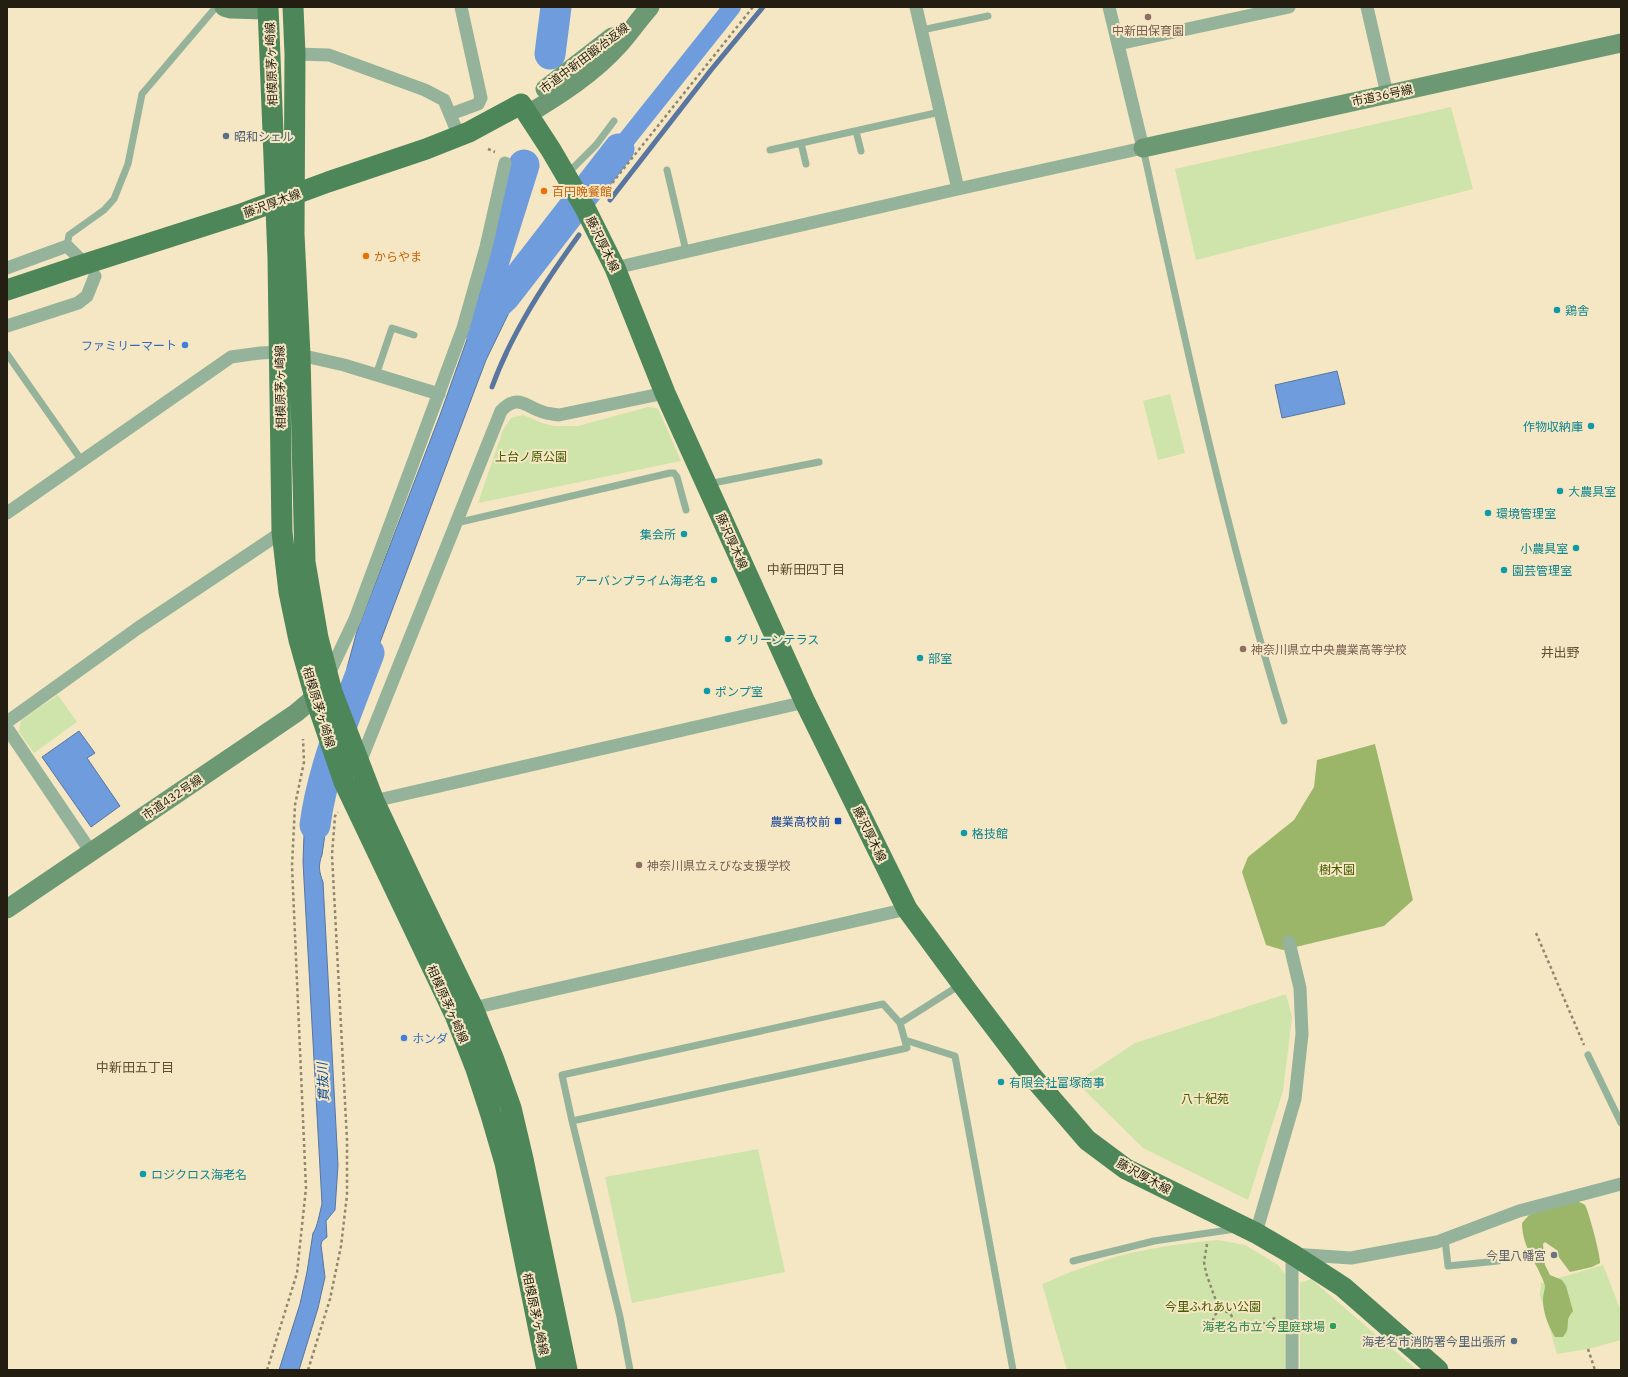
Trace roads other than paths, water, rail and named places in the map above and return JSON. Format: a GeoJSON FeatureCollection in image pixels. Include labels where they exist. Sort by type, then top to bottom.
{"type":"FeatureCollection","features":[{"type":"Feature","properties":{"kind":"main road","name":"相模原茅ヶ崎線"},"geometry":{"type":"LineString","coordinates":[[293,7],[295,54],[294,234],[300,355],[305,562],[325,688],[321,716],[346,787],[455,1015],[476,1069],[505,1163],[547,1370]]}},
{"type":"Feature","properties":{"kind":"main road","name":"相模原茅ヶ崎線"},"geometry":{"type":"LineString","coordinates":[[268,9],[275,169],[280,352],[282,532],[289,592],[299,640],[325,688],[414,888],[473,1008],[494,1060],[511,1108],[567,1370]]}},
{"type":"Feature","properties":{"kind":"main road","name":"藤沢厚木線"},"geometry":{"type":"LineString","coordinates":[[295,201],[343,188],[455,149],[524,109]]}},
{"type":"Feature","properties":{"kind":"main road","name":"藤沢厚木線"},"geometry":{"type":"LineString","coordinates":[[7,305],[90,270],[275,209],[460,136],[524,109]]}},
{"type":"Feature","properties":{"kind":"main road","name":"藤沢厚木線"},"geometry":{"type":"LineString","coordinates":[[524,109],[586,210],[615,268],[665,393],[706,485],[805,702],[907,909],[1031,1075],[1087,1140],[1126,1169],[1250,1230],[1292,1254],[1343,1287],[1438,1370]]}},
{"type":"Feature","properties":{"kind":"main road","name":"藤沢厚木線"},"geometry":{"type":"LineString","coordinates":[[7,290],[90,270]]}},
{"type":"Feature","properties":{"kind":"street"},"geometry":{"type":"LineString","coordinates":[[224,7],[237,10],[268,9]]}},
{"type":"Feature","properties":{"kind":"street"},"geometry":{"type":"LineString","coordinates":[[451,114],[478,104],[481,98],[461,7]]}},
{"type":"Feature","properties":{"kind":"street"},"geometry":{"type":"LineString","coordinates":[[916,7],[958,189]]}},
{"type":"Feature","properties":{"kind":"street"},"geometry":{"type":"LineString","coordinates":[[615,268],[1143,148],[1109,7]]}},
{"type":"Feature","properties":{"kind":"street"},"geometry":{"type":"LineString","coordinates":[[1118,44],[1289,7]]}},
{"type":"Feature","properties":{"kind":"street"},"geometry":{"type":"LineString","coordinates":[[1368,7],[1387,94]]}},
{"type":"Feature","properties":{"kind":"street","name":"市道中新田鍛冶返線"},"geometry":{"type":"LineString","coordinates":[[524,109],[550,101],[597,66],[618,46],[649,9]]}},
{"type":"Feature","properties":{"kind":"street","name":"市道36号線"},"geometry":{"type":"LineString","coordinates":[[1143,148],[1621,42]]}},
{"type":"Feature","properties":{"kind":"street"},"geometry":{"type":"LineString","coordinates":[[295,54],[329,55],[425,90],[444,100],[460,136]]}},
{"type":"Feature","properties":{"kind":"street"},"geometry":{"type":"LineString","coordinates":[[325,688],[355,619],[440,394],[463,328],[486,247],[505,163]]}},
{"type":"Feature","properties":{"kind":"street"},"geometry":{"type":"LineString","coordinates":[[7,268],[67,246],[90,270],[87,296],[78,303],[7,326]]}},
{"type":"Feature","properties":{"kind":"street"},"geometry":{"type":"LineString","coordinates":[[7,513],[231,357],[280,352]]}},
{"type":"Feature","properties":{"kind":"street"},"geometry":{"type":"LineString","coordinates":[[300,355],[344,365],[440,394]]}},
{"type":"Feature","properties":{"kind":"street"},"geometry":{"type":"LineString","coordinates":[[346,787],[501,411],[507,404],[516,402],[525,403],[543,412],[559,415],[665,393]]}},
{"type":"Feature","properties":{"kind":"street"},"geometry":{"type":"LineString","coordinates":[[7,722],[138,628],[282,532]]}},
{"type":"Feature","properties":{"kind":"street","name":"市道432号線"},"geometry":{"type":"LineString","coordinates":[[7,909],[296,713],[325,688]]}},
{"type":"Feature","properties":{"kind":"street"},"geometry":{"type":"LineString","coordinates":[[374,801],[805,702]]}},
{"type":"Feature","properties":{"kind":"street"},"geometry":{"type":"LineString","coordinates":[[7,728],[91,852]]}},
{"type":"Feature","properties":{"kind":"street"},"geometry":{"type":"LineString","coordinates":[[473,1008],[907,909]]}},
{"type":"Feature","properties":{"kind":"street"},"geometry":{"type":"LineString","coordinates":[[1250,1230],[1295,1099],[1302,1034],[1300,988],[1290,942]]}},
{"type":"Feature","properties":{"kind":"street"},"geometry":{"type":"LineString","coordinates":[[1292,1370],[1292,1254],[1351,1258],[1437,1242],[1519,1211],[1621,1184]]}},
{"type":"Feature","properties":{"kind":"lane"},"geometry":{"type":"LineString","coordinates":[[67,246],[69,235],[104,210],[114,199],[128,164],[142,94],[216,7]]}},
{"type":"Feature","properties":{"kind":"lane"},"geometry":{"type":"LineString","coordinates":[[922,30],[988,16]]}},
{"type":"Feature","properties":{"kind":"lane"},"geometry":{"type":"LineString","coordinates":[[770,150],[940,112]]}},
{"type":"Feature","properties":{"kind":"lane"},"geometry":{"type":"LineString","coordinates":[[568,180],[614,121]]}},
{"type":"Feature","properties":{"kind":"lane"},"geometry":{"type":"LineString","coordinates":[[856,131],[861,151]]}},
{"type":"Feature","properties":{"kind":"lane"},"geometry":{"type":"LineString","coordinates":[[801,143],[806,164]]}},
{"type":"Feature","properties":{"kind":"lane"},"geometry":{"type":"LineString","coordinates":[[1143,148],[1216,475],[1248,598],[1284,721]]}},
{"type":"Feature","properties":{"kind":"lane"},"geometry":{"type":"LineString","coordinates":[[668,170],[686,251]]}},
{"type":"Feature","properties":{"kind":"lane"},"geometry":{"type":"LineString","coordinates":[[376,375],[392,328],[414,335]]}},
{"type":"Feature","properties":{"kind":"lane"},"geometry":{"type":"LineString","coordinates":[[7,354],[82,461]]}},
{"type":"Feature","properties":{"kind":"lane"},"geometry":{"type":"LineString","coordinates":[[706,485],[819,462]]}},
{"type":"Feature","properties":{"kind":"lane"},"geometry":{"type":"LineString","coordinates":[[456,523],[670,473],[674,473],[677,477],[686,510]]}},
{"type":"Feature","properties":{"kind":"lane"},"geometry":{"type":"LineString","coordinates":[[900,1023],[962,984]]}},
{"type":"Feature","properties":{"kind":"lane"},"geometry":{"type":"LineString","coordinates":[[572,1121],[907,1048],[900,1023],[883,1004],[562,1075],[572,1121],[620,1317],[630,1370]]}},
{"type":"Feature","properties":{"kind":"lane"},"geometry":{"type":"LineString","coordinates":[[905,1040],[955,1056],[1013,1370]]}},
{"type":"Feature","properties":{"kind":"lane"},"geometry":{"type":"LineString","coordinates":[[1588,1055],[1621,1123]]}},
{"type":"Feature","properties":{"kind":"lane"},"geometry":{"type":"LineString","coordinates":[[1073,1261],[1146,1243],[1208,1232],[1250,1230]]}},
{"type":"Feature","properties":{"kind":"lane"},"geometry":{"type":"LineString","coordinates":[[1445,1239],[1448,1266],[1498,1261]]}},
{"type":"Feature","properties":{"kind":"lane"},"geometry":{"type":"LineString","coordinates":[[1412,1348],[1425,1370]]}},
{"type":"Feature","properties":{"kind":"water"},"geometry":{"type":"Polygon","coordinates":[[[483,286],[495,286],[518,294],[486,360],[367,677],[358,705],[347,668],[357,631],[440,415],[476,314],[483,286]]]}},
{"type":"Feature","properties":{"kind":"water"},"geometry":{"type":"Polygon","coordinates":[[[1337,371],[1345,404],[1282,418],[1275,385],[1337,371]]]}},
{"type":"Feature","properties":{"kind":"water"},"geometry":{"type":"Polygon","coordinates":[[[79,731],[95,753],[87,758],[120,806],[91,827],[42,757],[79,731]]]}},
{"type":"Feature","properties":{"kind":"water","name":"貫抜川"},"geometry":{"type":"Polygon","coordinates":[[[316,765],[330,799],[320,868],[323,882],[338,1165],[335,1210],[326,1221],[327,1237],[322,1241],[321,1245],[325,1277],[318,1308],[299,1370],[279,1370],[300,1304],[313,1233],[322,1204],[303,862],[307,800],[316,765]]]}},
{"type":"Feature","properties":{"kind":"waterway"},"geometry":{"type":"LineString","coordinates":[[550,54],[556,7]]}},
{"type":"Feature","properties":{"kind":"waterway"},"geometry":{"type":"LineString","coordinates":[[619,149],[732,7]]}},
{"type":"Feature","properties":{"kind":"waterway"},"geometry":{"type":"LineString","coordinates":[[610,200],[711,70],[763,7]]}},
{"type":"Feature","properties":{"kind":"waterway"},"geometry":{"type":"LineString","coordinates":[[482,318],[505,296],[619,149]]}},
{"type":"Feature","properties":{"kind":"waterway"},"geometry":{"type":"LineString","coordinates":[[478,328],[482,318],[486,286],[524,165]]}},
{"type":"Feature","properties":{"kind":"waterway"},"geometry":{"type":"LineString","coordinates":[[492,387],[519,327],[542,289],[579,235]]}},
{"type":"Feature","properties":{"kind":"waterway"},"geometry":{"type":"LineString","coordinates":[[315,825],[330,759],[369,653]]}},
{"type":"Feature","properties":{"kind":"place","name":"中新田保育園"},"geometry":{"type":"Point","coordinates":[1148,17]}},
{"type":"Feature","properties":{"kind":"place","name":"昭和シェル"},"geometry":{"type":"Point","coordinates":[226,136]}},
{"type":"Feature","properties":{"kind":"place","name":"百円晩餐館"},"geometry":{"type":"Point","coordinates":[544,191]}},
{"type":"Feature","properties":{"kind":"place","name":"からやま"},"geometry":{"type":"Point","coordinates":[366,256]}},
{"type":"Feature","properties":{"kind":"place","name":"鶏舎"},"geometry":{"type":"Point","coordinates":[1557,310]}},
{"type":"Feature","properties":{"kind":"place","name":"ファミリーマート"},"geometry":{"type":"Point","coordinates":[185,345]}},
{"type":"Feature","properties":{"kind":"place","name":"作物収納庫"},"geometry":{"type":"Point","coordinates":[1591,426]}},
{"type":"Feature","properties":{"kind":"place","name":"大農具室"},"geometry":{"type":"Point","coordinates":[1560,491]}},
{"type":"Feature","properties":{"kind":"place","name":"環境管理室"},"geometry":{"type":"Point","coordinates":[1488,513]}},
{"type":"Feature","properties":{"kind":"place","name":"集会所"},"geometry":{"type":"Point","coordinates":[684,534]}},
{"type":"Feature","properties":{"kind":"place","name":"小農具室"},"geometry":{"type":"Point","coordinates":[1576,548]}},
{"type":"Feature","properties":{"kind":"place","name":"園芸管理室"},"geometry":{"type":"Point","coordinates":[1504,570]}},
{"type":"Feature","properties":{"kind":"place","name":"アーバンプライム海老名"},"geometry":{"type":"Point","coordinates":[714,580]}},
{"type":"Feature","properties":{"kind":"place","name":"グリーンテラス"},"geometry":{"type":"Point","coordinates":[728,639]}},
{"type":"Feature","properties":{"kind":"place","name":"神奈川県立中央農業高等学校"},"geometry":{"type":"Point","coordinates":[1243,649]}},
{"type":"Feature","properties":{"kind":"place","name":"部室"},"geometry":{"type":"Point","coordinates":[920,658]}},
{"type":"Feature","properties":{"kind":"place","name":"ポンプ室"},"geometry":{"type":"Point","coordinates":[707,691]}},
{"type":"Feature","properties":{"kind":"place","name":"農業高校前"},"geometry":{"type":"Point","coordinates":[838,821]}},
{"type":"Feature","properties":{"kind":"place","name":"格技館"},"geometry":{"type":"Point","coordinates":[964,833]}},
{"type":"Feature","properties":{"kind":"place","name":"神奈川県立えびな支援学校"},"geometry":{"type":"Point","coordinates":[639,865]}},
{"type":"Feature","properties":{"kind":"place","name":"ホンダ"},"geometry":{"type":"Point","coordinates":[404,1038]}},
{"type":"Feature","properties":{"kind":"place","name":"有限会社富塚商事"},"geometry":{"type":"Point","coordinates":[1001,1082]}},
{"type":"Feature","properties":{"kind":"place","name":"ロジクロス海老名"},"geometry":{"type":"Point","coordinates":[143,1174]}},
{"type":"Feature","properties":{"kind":"place","name":"今里八幡宮"},"geometry":{"type":"Point","coordinates":[1554,1255]}},
{"type":"Feature","properties":{"kind":"place","name":"海老名市立 今里庭球場"},"geometry":{"type":"Point","coordinates":[1333,1326]}},
{"type":"Feature","properties":{"kind":"place","name":"海老名市消防署今里出張所"},"geometry":{"type":"Point","coordinates":[1514,1341]}},
{"type":"Feature","properties":{"kind":"district","name":"中新田四丁目"},"geometry":{"type":"Point","coordinates":[806,569]}},
{"type":"Feature","properties":{"kind":"district","name":"井出野"},"geometry":{"type":"Point","coordinates":[1560,652]}},
{"type":"Feature","properties":{"kind":"district","name":"中新田五丁目"},"geometry":{"type":"Point","coordinates":[135,1067]}},
{"type":"Feature","properties":{"kind":"park label","name":"上台ノ原公園"},"geometry":{"type":"Point","coordinates":[531,456]}},
{"type":"Feature","properties":{"kind":"park label","name":"樹木園"},"geometry":{"type":"Point","coordinates":[1337,869]}},
{"type":"Feature","properties":{"kind":"park label","name":"八十紀苑"},"geometry":{"type":"Point","coordinates":[1205,1098]}},
{"type":"Feature","properties":{"kind":"park label","name":"今里ふれあい公園"},"geometry":{"type":"Point","coordinates":[1213,1306]}}]}
